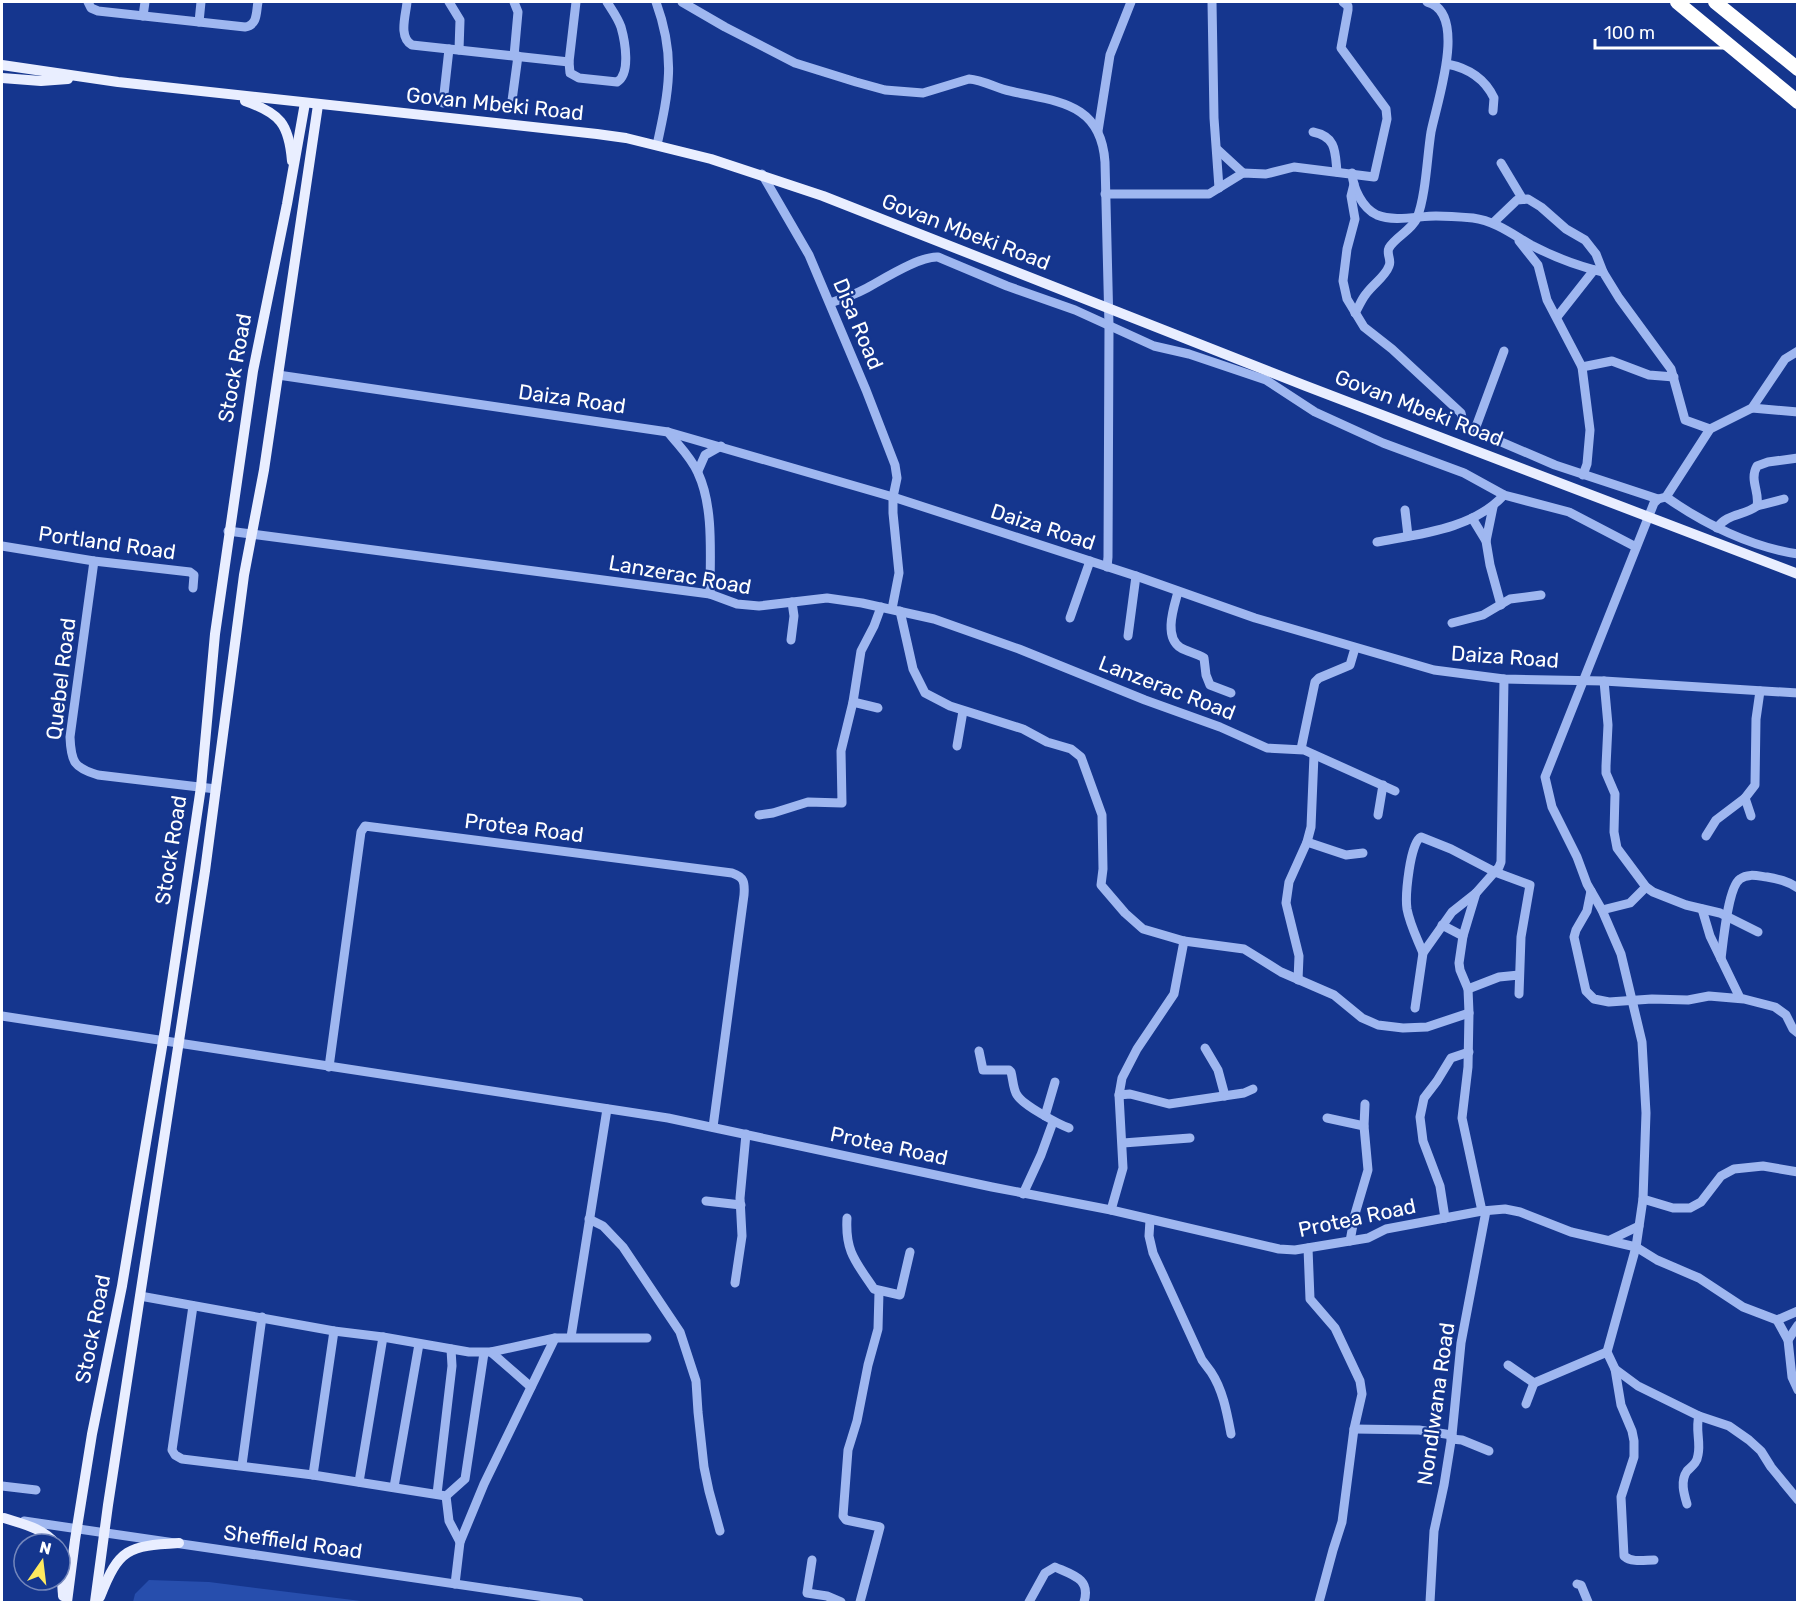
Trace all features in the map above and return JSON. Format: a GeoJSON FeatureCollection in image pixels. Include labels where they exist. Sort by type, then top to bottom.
{"type":"FeatureCollection","features":[{"type":"Feature","properties":{"kind":"highway"},"geometry":{"type":"LineString","coordinates":[[1677,2],[1797,102]]}},
{"type":"Feature","properties":{"kind":"highway"},"geometry":{"type":"LineString","coordinates":[[1715,2],[1797,69]]}},
{"type":"Feature","properties":{"kind":"main road","name":"Govan Mbeki Road"},"geometry":{"type":"LineString","coordinates":[[2,65],[83,78],[626,138],[762,174],[1797,574]]}},
{"type":"Feature","properties":{"kind":"main road","name":"Govan Mbeki Road"},"geometry":{"type":"LineString","coordinates":[[2,78],[41,81],[83,78]]}},
{"type":"Feature","properties":{"kind":"main road"},"geometry":{"type":"LineString","coordinates":[[231,95],[260,106],[283,123],[290,145],[292,178]]}},
{"type":"Feature","properties":{"kind":"main road","name":"Stock Road"},"geometry":{"type":"LineString","coordinates":[[66,1602],[92,1434],[126,1266],[163,1040],[201,787],[215,634],[228,531],[253,371],[305,103]]}},
{"type":"Feature","properties":{"kind":"main road","name":"Stock Road"},"geometry":{"type":"LineString","coordinates":[[97,1602],[105,1534],[216,789],[244,575],[278,375],[318,105]]}},
{"type":"Feature","properties":{"kind":"main road"},"geometry":{"type":"LineString","coordinates":[[3,1518],[43,1532]]}},
{"type":"Feature","properties":{"kind":"main road"},"geometry":{"type":"LineString","coordinates":[[97,1602],[111,1570],[124,1554],[145,1545],[179,1543]]}},
{"type":"Feature","properties":{"kind":"street"},"geometry":{"type":"LineString","coordinates":[[88,2],[91,8],[98,11],[248,27],[255,21],[258,2]]}},
{"type":"Feature","properties":{"kind":"street"},"geometry":{"type":"LineString","coordinates":[[143,16],[145,2]]}},
{"type":"Feature","properties":{"kind":"street"},"geometry":{"type":"LineString","coordinates":[[199,22],[201,2]]}},
{"type":"Feature","properties":{"kind":"street"},"geometry":{"type":"LineString","coordinates":[[407,2],[404,31],[407,42],[412,45],[569,62]]}},
{"type":"Feature","properties":{"kind":"street"},"geometry":{"type":"LineString","coordinates":[[448,2],[460,20],[459,50]]}},
{"type":"Feature","properties":{"kind":"street"},"geometry":{"type":"LineString","coordinates":[[511,108],[518,12],[514,2]]}},
{"type":"Feature","properties":{"kind":"street"},"geometry":{"type":"LineString","coordinates":[[576,2],[569,62],[570,73],[579,78],[617,82],[624,76],[626,68],[622,30],[607,2]]}},
{"type":"Feature","properties":{"kind":"street"},"geometry":{"type":"LineString","coordinates":[[656,2],[666,34],[670,64],[668,96],[657,145]]}},
{"type":"Feature","properties":{"kind":"street"},"geometry":{"type":"LineString","coordinates":[[682,2],[795,63],[885,90],[913,93],[933,91],[969,79],[976,79],[1008,91],[1069,105],[1088,117],[1098,131],[1103,148],[1105,194],[1109,326],[1107,567]]}},
{"type":"Feature","properties":{"kind":"street"},"geometry":{"type":"LineString","coordinates":[[1098,131],[1110,56],[1131,2]]}},
{"type":"Feature","properties":{"kind":"street"},"geometry":{"type":"LineString","coordinates":[[1212,2],[1214,118],[1219,189]]}},
{"type":"Feature","properties":{"kind":"street"},"geometry":{"type":"LineString","coordinates":[[1105,194],[1209,194],[1243,173],[1266,174],[1294,167],[1374,177],[1387,115],[1378,95],[1341,48],[1348,10],[1348,6],[1343,2]]}},
{"type":"Feature","properties":{"kind":"street"},"geometry":{"type":"LineString","coordinates":[[1355,314],[1365,294],[1388,267],[1390,247],[1406,233],[1417,217],[1426,178],[1433,121],[1449,52],[1443,13],[1431,2]]}},
{"type":"Feature","properties":{"kind":"street"},"geometry":{"type":"LineString","coordinates":[[443,103],[449,49]]}},
{"type":"Feature","properties":{"kind":"street"},"geometry":{"type":"LineString","coordinates":[[1448,64],[1467,69],[1486,86],[1494,98],[1493,111]]}},
{"type":"Feature","properties":{"kind":"street"},"geometry":{"type":"LineString","coordinates":[[1314,132],[1324,134],[1331,142],[1337,172]]}},
{"type":"Feature","properties":{"kind":"street"},"geometry":{"type":"LineString","coordinates":[[1218,150],[1243,173]]}},
{"type":"Feature","properties":{"kind":"street"},"geometry":{"type":"LineString","coordinates":[[1501,163],[1522,198]]}},
{"type":"Feature","properties":{"kind":"street"},"geometry":{"type":"LineString","coordinates":[[1352,173],[1354,184],[1363,202],[1378,215],[1474,218],[1492,223],[1562,260],[1599,271]]}},
{"type":"Feature","properties":{"kind":"street","name":"Disa Road"},"geometry":{"type":"LineString","coordinates":[[762,174],[809,255],[895,465],[897,478],[893,497],[899,573],[896,610]]}},
{"type":"Feature","properties":{"kind":"street"},"geometry":{"type":"LineString","coordinates":[[1354,184],[1351,196],[1355,219],[1347,249],[1343,281],[1344,293],[1355,314],[1368,330],[1460,412],[1463,425],[1474,432],[1583,475],[1662,498],[1717,528],[1777,550],[1797,554]]}},
{"type":"Feature","properties":{"kind":"street"},"geometry":{"type":"LineString","coordinates":[[1492,223],[1513,203],[1522,198],[1528,199],[1541,207],[1566,230],[1585,240],[1596,254],[1599,271],[1667,363],[1674,377],[1685,420],[1710,429]]}},
{"type":"Feature","properties":{"kind":"street"},"geometry":{"type":"LineString","coordinates":[[1513,235],[1539,265],[1545,296],[1582,367],[1590,430],[1587,464],[1583,475]]}},
{"type":"Feature","properties":{"kind":"street"},"geometry":{"type":"LineString","coordinates":[[830,303],[863,290],[907,267],[936,257],[1074,310],[1154,346],[1189,354],[1266,380],[1315,412],[1383,443],[1464,473],[1504,495],[1569,513],[1636,547]]}},
{"type":"Feature","properties":{"kind":"street"},"geometry":{"type":"LineString","coordinates":[[1557,317],[1599,271]]}},
{"type":"Feature","properties":{"kind":"street"},"geometry":{"type":"LineString","coordinates":[[1474,432],[1504,351]]}},
{"type":"Feature","properties":{"kind":"street"},"geometry":{"type":"LineString","coordinates":[[1654,1560],[1628,1560],[1624,1556],[1621,1497],[1634,1458],[1634,1441],[1621,1405],[1615,1370],[1607,1352],[1636,1246],[1643,1199],[1645,1080],[1641,1042],[1620,954],[1602,910],[1587,884],[1577,857],[1552,807],[1545,777],[1648,517],[1710,429],[1752,408],[1785,359],[1797,351]]}},
{"type":"Feature","properties":{"kind":"street"},"geometry":{"type":"LineString","coordinates":[[1582,367],[1612,361],[1649,375],[1674,377]]}},
{"type":"Feature","properties":{"kind":"street","name":"Daiza Road"},"geometry":{"type":"LineString","coordinates":[[278,375],[668,432],[893,497],[1136,576],[1255,618],[1434,670],[1504,679],[1604,681],[1797,693]]}},
{"type":"Feature","properties":{"kind":"street"},"geometry":{"type":"LineString","coordinates":[[1752,408],[1797,412]]}},
{"type":"Feature","properties":{"kind":"street"},"geometry":{"type":"LineString","coordinates":[[668,432],[698,471],[707,502],[710,594]]}},
{"type":"Feature","properties":{"kind":"street"},"geometry":{"type":"LineString","coordinates":[[698,471],[705,455],[722,446]]}},
{"type":"Feature","properties":{"kind":"street"},"geometry":{"type":"LineString","coordinates":[[1757,506],[1754,480],[1757,466],[1797,458]]}},
{"type":"Feature","properties":{"kind":"street"},"geometry":{"type":"LineString","coordinates":[[1377,542],[1438,530],[1472,518],[1493,507],[1504,495]]}},
{"type":"Feature","properties":{"kind":"street"},"geometry":{"type":"LineString","coordinates":[[1717,528],[1727,517],[1784,499]]}},
{"type":"Feature","properties":{"kind":"street"},"geometry":{"type":"LineString","coordinates":[[1493,507],[1486,541],[1501,605]]}},
{"type":"Feature","properties":{"kind":"street"},"geometry":{"type":"LineString","coordinates":[[1405,510],[1408,536]]}},
{"type":"Feature","properties":{"kind":"street"},"geometry":{"type":"LineString","coordinates":[[1472,518],[1486,541]]}},
{"type":"Feature","properties":{"kind":"street","name":"Lanzerac Road"},"geometry":{"type":"LineString","coordinates":[[228,531],[710,594],[746,606],[827,598],[896,610],[948,623],[1019,649],[1272,749],[1301,748]]}},
{"type":"Feature","properties":{"kind":"street","name":"Portland Road"},"geometry":{"type":"LineString","coordinates":[[2,546],[94,561],[190,572],[194,575],[193,588]]}},
{"type":"Feature","properties":{"kind":"street","name":"Quebel Road"},"geometry":{"type":"LineString","coordinates":[[94,561],[70,737],[75,764],[81,769],[98,775],[216,789]]}},
{"type":"Feature","properties":{"kind":"street"},"geometry":{"type":"LineString","coordinates":[[1070,618],[1090,561]]}},
{"type":"Feature","properties":{"kind":"street"},"geometry":{"type":"LineString","coordinates":[[1128,636],[1136,576]]}},
{"type":"Feature","properties":{"kind":"street"},"geometry":{"type":"LineString","coordinates":[[1178,592],[1171,625],[1175,641],[1182,648],[1204,657],[1206,675],[1210,685],[1231,693]]}},
{"type":"Feature","properties":{"kind":"street"},"geometry":{"type":"LineString","coordinates":[[1452,623],[1483,615],[1514,598],[1541,595]]}},
{"type":"Feature","properties":{"kind":"street"},"geometry":{"type":"LineString","coordinates":[[791,640],[794,616],[792,603]]}},
{"type":"Feature","properties":{"kind":"street"},"geometry":{"type":"LineString","coordinates":[[759,815],[808,802],[842,803],[841,751],[853,702],[861,651],[881,607]]}},
{"type":"Feature","properties":{"kind":"street"},"geometry":{"type":"LineString","coordinates":[[896,610],[913,669],[921,687],[931,697],[963,711],[1023,729],[1047,742],[1071,749],[1080,755],[1102,812],[1102,889],[1139,926],[1184,941],[1244,949],[1273,968],[1334,995],[1368,1022],[1387,1027],[1428,1027],[1469,1013]]}},
{"type":"Feature","properties":{"kind":"street"},"geometry":{"type":"LineString","coordinates":[[1355,648],[1350,665],[1316,680],[1301,748],[1395,791]]}},
{"type":"Feature","properties":{"kind":"street"},"geometry":{"type":"LineString","coordinates":[[1415,1008],[1423,953],[1452,912],[1495,872],[1502,856],[1504,679]]}},
{"type":"Feature","properties":{"kind":"street"},"geometry":{"type":"LineString","coordinates":[[1604,681],[1608,726],[1606,773],[1615,794],[1615,840],[1620,854],[1646,887],[1676,902],[1727,916],[1758,932]]}},
{"type":"Feature","properties":{"kind":"street"},"geometry":{"type":"LineString","coordinates":[[1706,836],[1716,820],[1745,798],[1755,785],[1756,719],[1760,691]]}},
{"type":"Feature","properties":{"kind":"street"},"geometry":{"type":"LineString","coordinates":[[853,702],[878,708]]}},
{"type":"Feature","properties":{"kind":"street"},"geometry":{"type":"LineString","coordinates":[[957,746],[963,711]]}},
{"type":"Feature","properties":{"kind":"street"},"geometry":{"type":"LineString","coordinates":[[1298,980],[1300,961],[1289,918],[1287,894],[1289,882],[1307,842],[1313,808],[1314,755]]}},
{"type":"Feature","properties":{"kind":"street"},"geometry":{"type":"LineString","coordinates":[[1378,815],[1383,785]]}},
{"type":"Feature","properties":{"kind":"street"},"geometry":{"type":"LineString","coordinates":[[1745,798],[1751,816]]}},
{"type":"Feature","properties":{"kind":"street","name":"Protea Road"},"geometry":{"type":"LineString","coordinates":[[329,1067],[361,832],[365,826],[732,873],[743,880],[744,895],[713,1127]]}},
{"type":"Feature","properties":{"kind":"street"},"geometry":{"type":"LineString","coordinates":[[1423,953],[1411,926],[1407,907],[1411,863],[1417,839],[1421,837],[1495,872],[1530,885],[1521,937],[1519,994]]}},
{"type":"Feature","properties":{"kind":"street"},"geometry":{"type":"LineString","coordinates":[[1307,842],[1346,855],[1363,853]]}},
{"type":"Feature","properties":{"kind":"street"},"geometry":{"type":"LineString","coordinates":[[1721,959],[1732,889],[1741,878],[1754,875],[1790,883],[1797,888]]}},
{"type":"Feature","properties":{"kind":"street"},"geometry":{"type":"LineString","coordinates":[[1602,910],[1630,903],[1646,887]]}},
{"type":"Feature","properties":{"kind":"street"},"geometry":{"type":"LineString","coordinates":[[1591,891],[1587,911],[1574,937],[1586,992],[1589,996],[1600,1001],[1688,1000],[1709,996],[1740,998],[1775,1007],[1786,1015],[1797,1033]]}},
{"type":"Feature","properties":{"kind":"street"},"geometry":{"type":"LineString","coordinates":[[1476,892],[1463,936],[1459,963],[1468,989],[1469,1013],[1469,1052],[1462,1118],[1484,1211]]}},
{"type":"Feature","properties":{"kind":"street"},"geometry":{"type":"LineString","coordinates":[[1702,909],[1710,936],[1740,998]]}},
{"type":"Feature","properties":{"kind":"street"},"geometry":{"type":"LineString","coordinates":[[1442,926],[1463,936]]}},
{"type":"Feature","properties":{"kind":"street"},"geometry":{"type":"LineString","coordinates":[[1111,1210],[1123,1168],[1119,1095],[1122,1078],[1128,1063],[1174,994],[1184,941]]}},
{"type":"Feature","properties":{"kind":"street"},"geometry":{"type":"LineString","coordinates":[[1468,989],[1500,977],[1519,975]]}},
{"type":"Feature","properties":{"kind":"street","name":"Protea Road"},"geometry":{"type":"LineString","coordinates":[[2,1016],[329,1067],[501,1091],[713,1127],[1023,1194],[1111,1210],[1279,1249],[1295,1250],[1368,1238],[1386,1229],[1505,1209],[1520,1212],[1565,1230],[1636,1246],[1657,1260],[1700,1278],[1743,1307],[1777,1320]]}},
{"type":"Feature","properties":{"kind":"street"},"geometry":{"type":"LineString","coordinates":[[1205,1048],[1218,1070],[1225,1096]]}},
{"type":"Feature","properties":{"kind":"street"},"geometry":{"type":"LineString","coordinates":[[979,1051],[983,1070],[1009,1070],[1015,1093],[1021,1101],[1049,1119],[1070,1128]]}},
{"type":"Feature","properties":{"kind":"street"},"geometry":{"type":"LineString","coordinates":[[1445,1218],[1440,1186],[1420,1130],[1420,1111],[1424,1098],[1451,1058],[1469,1052]]}},
{"type":"Feature","properties":{"kind":"street"},"geometry":{"type":"LineString","coordinates":[[1023,1194],[1041,1155],[1055,1082]]}},
{"type":"Feature","properties":{"kind":"street"},"geometry":{"type":"LineString","coordinates":[[1119,1095],[1130,1094],[1169,1104],[1244,1093],[1253,1089]]}},
{"type":"Feature","properties":{"kind":"street"},"geometry":{"type":"LineString","coordinates":[[1350,1241],[1368,1170],[1364,1126],[1365,1104]]}},
{"type":"Feature","properties":{"kind":"street"},"geometry":{"type":"LineString","coordinates":[[572,1337],[607,1109]]}},
{"type":"Feature","properties":{"kind":"street"},"geometry":{"type":"LineString","coordinates":[[1327,1118],[1364,1126]]}},
{"type":"Feature","properties":{"kind":"street"},"geometry":{"type":"LineString","coordinates":[[735,1283],[742,1236],[741,1205],[746,1134]]}},
{"type":"Feature","properties":{"kind":"street"},"geometry":{"type":"LineString","coordinates":[[1123,1143],[1190,1137]]}},
{"type":"Feature","properties":{"kind":"street"},"geometry":{"type":"LineString","coordinates":[[1643,1199],[1673,1208],[1690,1208],[1701,1202],[1721,1176],[1734,1169],[1763,1166],[1797,1172]]}},
{"type":"Feature","properties":{"kind":"street"},"geometry":{"type":"LineString","coordinates":[[706,1202],[741,1205]]}},
{"type":"Feature","properties":{"kind":"street","name":"Nondlwana Road"},"geometry":{"type":"LineString","coordinates":[[1430,1602],[1432,1543],[1444,1485],[1461,1343],[1484,1211]]}},
{"type":"Feature","properties":{"kind":"street"},"geometry":{"type":"LineString","coordinates":[[847,1218],[849,1247],[872,1288],[879,1292],[900,1295],[910,1252]]}},
{"type":"Feature","properties":{"kind":"street"},"geometry":{"type":"LineString","coordinates":[[589,1219],[603,1226],[623,1247],[680,1332],[696,1381],[704,1467],[720,1531]]}},
{"type":"Feature","properties":{"kind":"street"},"geometry":{"type":"LineString","coordinates":[[1150,1220],[1149,1236],[1153,1253],[1202,1360],[1219,1388],[1231,1434]]}},
{"type":"Feature","properties":{"kind":"street"},"geometry":{"type":"LineString","coordinates":[[1610,1240],[1639,1226]]}},
{"type":"Feature","properties":{"kind":"street"},"geometry":{"type":"LineString","coordinates":[[1308,1248],[1310,1299],[1335,1328],[1361,1386],[1362,1394],[1354,1429],[1342,1522],[1332,1550],[1319,1602]]}},
{"type":"Feature","properties":{"kind":"street"},"geometry":{"type":"LineString","coordinates":[[860,1602],[880,1527],[846,1521],[843,1516],[848,1450],[878,1329],[879,1292]]}},
{"type":"Feature","properties":{"kind":"street"},"geometry":{"type":"LineString","coordinates":[[140,1296],[419,1344],[487,1352],[555,1338],[647,1338]]}},
{"type":"Feature","properties":{"kind":"street"},"geometry":{"type":"LineString","coordinates":[[194,1306],[173,1453],[182,1459],[313,1475],[442,1495],[465,1479],[487,1352]]}},
{"type":"Feature","properties":{"kind":"street"},"geometry":{"type":"LineString","coordinates":[[1797,1311],[1777,1320],[1788,1340],[1789,1363],[1797,1390]]}},
{"type":"Feature","properties":{"kind":"street"},"geometry":{"type":"LineString","coordinates":[[242,1466],[262,1317]]}},
{"type":"Feature","properties":{"kind":"street"},"geometry":{"type":"LineString","coordinates":[[1788,1340],[1797,1325]]}},
{"type":"Feature","properties":{"kind":"street"},"geometry":{"type":"LineString","coordinates":[[313,1475],[334,1330]]}},
{"type":"Feature","properties":{"kind":"street"},"geometry":{"type":"LineString","coordinates":[[359,1482],[382,1337]]}},
{"type":"Feature","properties":{"kind":"street"},"geometry":{"type":"LineString","coordinates":[[455,1584],[460,1542],[484,1484],[555,1338]]}},
{"type":"Feature","properties":{"kind":"street"},"geometry":{"type":"LineString","coordinates":[[393,1487],[419,1344]]}},
{"type":"Feature","properties":{"kind":"street"},"geometry":{"type":"LineString","coordinates":[[451,1349],[452,1366],[442,1495],[449,1521],[460,1542]]}},
{"type":"Feature","properties":{"kind":"street"},"geometry":{"type":"LineString","coordinates":[[487,1352],[531,1387]]}},
{"type":"Feature","properties":{"kind":"street"},"geometry":{"type":"LineString","coordinates":[[1534,1383],[1556,1376],[1607,1352]]}},
{"type":"Feature","properties":{"kind":"street"},"geometry":{"type":"LineString","coordinates":[[1508,1365],[1534,1383]]}},
{"type":"Feature","properties":{"kind":"street"},"geometry":{"type":"LineString","coordinates":[[1615,1370],[1638,1386],[1699,1416],[1729,1426],[1761,1450],[1771,1467],[1797,1498]]}},
{"type":"Feature","properties":{"kind":"street"},"geometry":{"type":"LineString","coordinates":[[1526,1404],[1534,1383]]}},
{"type":"Feature","properties":{"kind":"street"},"geometry":{"type":"LineString","coordinates":[[1687,1504],[1683,1484],[1686,1472],[1694,1465],[1698,1455],[1699,1416]]}},
{"type":"Feature","properties":{"kind":"street"},"geometry":{"type":"LineString","coordinates":[[1354,1429],[1419,1430],[1462,1440],[1489,1451]]}},
{"type":"Feature","properties":{"kind":"street"},"geometry":{"type":"LineString","coordinates":[[465,1479],[484,1484]]}},
{"type":"Feature","properties":{"kind":"street"},"geometry":{"type":"LineString","coordinates":[[2,1486],[36,1490]]}},
{"type":"Feature","properties":{"kind":"street","name":"Sheffield Road"},"geometry":{"type":"LineString","coordinates":[[3,1518],[579,1602]]}},
{"type":"Feature","properties":{"kind":"street"},"geometry":{"type":"LineString","coordinates":[[812,1560],[807,1593],[827,1596],[840,1602]]}},
{"type":"Feature","properties":{"kind":"street"},"geometry":{"type":"LineString","coordinates":[[1029,1602],[1045,1573],[1055,1567],[1077,1576],[1084,1583],[1087,1593],[1084,1602]]}},
{"type":"Feature","properties":{"kind":"street"},"geometry":{"type":"LineString","coordinates":[[1577,1584],[1581,1585],[1588,1602]]}},
{"type":"Feature","properties":{"kind":"shaded area"},"geometry":{"type":"Polygon","coordinates":[[[149,1580],[209,1582],[369,1602],[133,1602],[135,1594],[149,1580]]]}}]}
